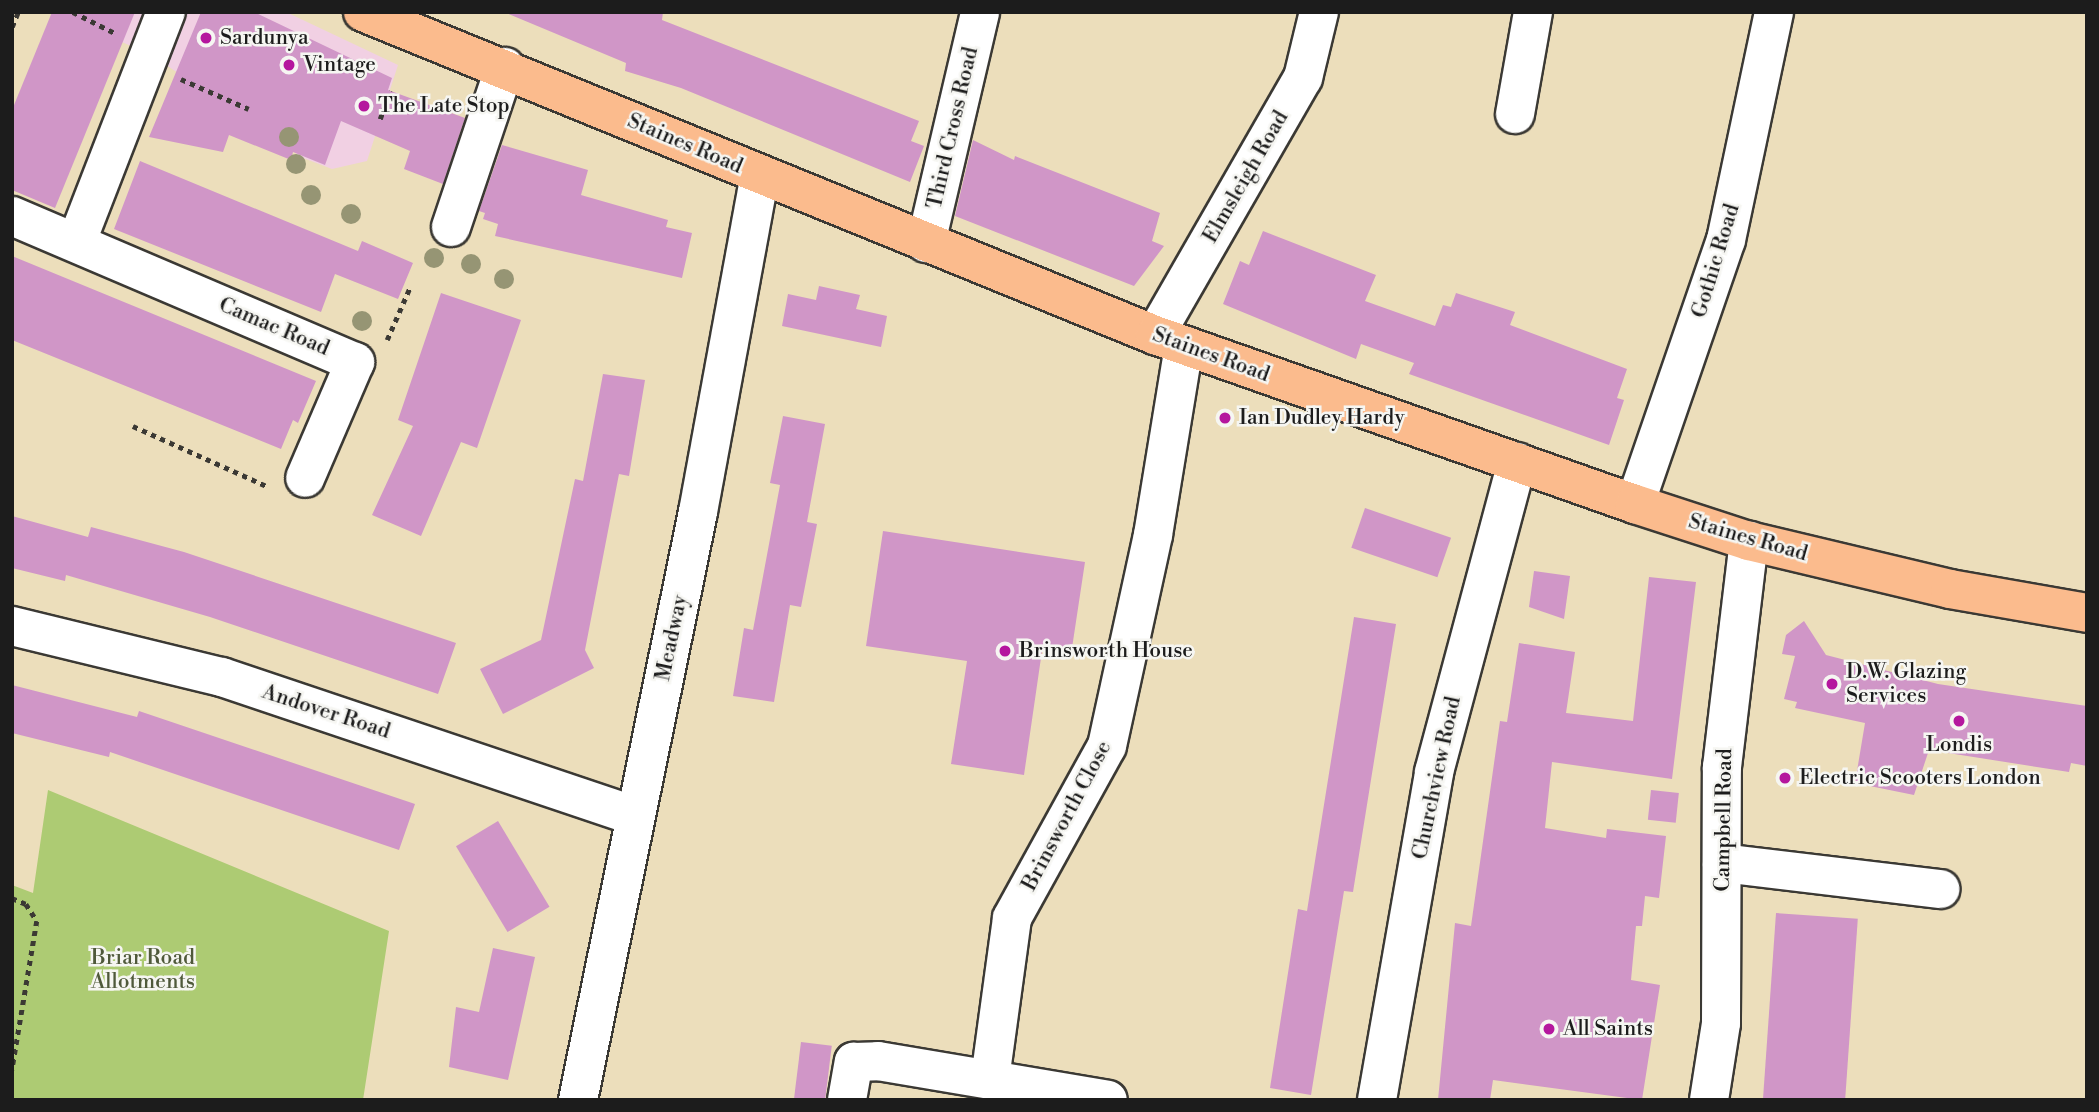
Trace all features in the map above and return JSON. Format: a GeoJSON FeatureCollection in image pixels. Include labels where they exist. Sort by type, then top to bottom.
{"type":"FeatureCollection","features":[{"type":"Feature","properties":{"kind":"main road","name":"Staines Road"},"geometry":{"type":"LineString","coordinates":[[372,14],[1169,341],[1749,541],[1950,589],[2087,613]]}},
{"type":"Feature","properties":{"kind":"street"},"geometry":{"type":"LineString","coordinates":[[77,241],[166,12]]}},
{"type":"Feature","properties":{"kind":"street","name":"Third Cross Road"},"geometry":{"type":"LineString","coordinates":[[926,243],[980,12]]}},
{"type":"Feature","properties":{"kind":"street","name":"Elmsleigh Road"},"geometry":{"type":"LineString","coordinates":[[1169,341],[1303,78],[1319,12]]}},
{"type":"Feature","properties":{"kind":"street"},"geometry":{"type":"LineString","coordinates":[[1515,114],[1533,12]]}},
{"type":"Feature","properties":{"kind":"street","name":"Gothic Road"},"geometry":{"type":"LineString","coordinates":[[1635,503],[1726,240],[1774,12]]}},
{"type":"Feature","properties":{"kind":"street"},"geometry":{"type":"LineString","coordinates":[[451,227],[505,67]]}},
{"type":"Feature","properties":{"kind":"street","name":"Meadway"},"geometry":{"type":"LineString","coordinates":[[578,1100],[698,512],[760,175]]}},
{"type":"Feature","properties":{"kind":"street","name":"Camac Road"},"geometry":{"type":"LineString","coordinates":[[12,216],[77,241],[355,362],[288,483]]}},
{"type":"Feature","properties":{"kind":"street","name":"Brinsworth Close"},"geometry":{"type":"LineString","coordinates":[[990,1079],[1012,918],[1107,746],[1153,535],[1169,341]]}},
{"type":"Feature","properties":{"kind":"street","name":"Churchview Road"},"geometry":{"type":"LineString","coordinates":[[1377,1100],[1434,772],[1517,461]]}},
{"type":"Feature","properties":{"kind":"street","name":"Campbell Road"},"geometry":{"type":"LineString","coordinates":[[1709,1100],[1721,1023],[1722,767],[1749,541]]}},
{"type":"Feature","properties":{"kind":"street","name":"Andover Road"},"geometry":{"type":"LineString","coordinates":[[12,626],[222,677],[635,817]]}},
{"type":"Feature","properties":{"kind":"street"},"geometry":{"type":"LineString","coordinates":[[1722,863],[1940,888]]}},
{"type":"Feature","properties":{"kind":"street"},"geometry":{"type":"LineString","coordinates":[[847,1100],[855,1062],[878,1061],[1108,1100]]}},
{"type":"Feature","properties":{"kind":"path"},"geometry":{"type":"LineString","coordinates":[[12,27],[18,12]]}},
{"type":"Feature","properties":{"kind":"path"},"geometry":{"type":"LineString","coordinates":[[73,12],[124,37]]}},
{"type":"Feature","properties":{"kind":"path"},"geometry":{"type":"LineString","coordinates":[[174,75],[249,109]]}},
{"type":"Feature","properties":{"kind":"path"},"geometry":{"type":"LineString","coordinates":[[380,119],[390,91]]}},
{"type":"Feature","properties":{"kind":"path"},"geometry":{"type":"LineString","coordinates":[[355,362],[382,351],[410,287]]}},
{"type":"Feature","properties":{"kind":"path"},"geometry":{"type":"LineString","coordinates":[[133,426],[288,483]]}},
{"type":"Feature","properties":{"kind":"path"},"geometry":{"type":"LineString","coordinates":[[12,898],[26,904],[37,921],[12,1070]]}},
{"type":"Feature","properties":{"kind":"shaded area"},"geometry":{"type":"Polygon","coordinates":[[[50,12],[286,12],[398,65],[367,161],[332,169],[298,156],[270,116],[175,71],[148,53],[50,12]]]}},
{"type":"Feature","properties":{"kind":"green space","name":"Briar Road Allotments"},"geometry":{"type":"Polygon","coordinates":[[[48,790],[389,931],[363,1100],[12,1100],[12,885],[33,893],[48,790]]]}},
{"type":"Feature","properties":{"kind":"building"},"geometry":{"type":"Polygon","coordinates":[[[52,12],[135,12],[55,208],[12,190],[12,110],[52,12]]]}},
{"type":"Feature","properties":{"kind":"building"},"geometry":{"type":"Polygon","coordinates":[[[201,12],[254,12],[392,78],[388,90],[465,118],[443,184],[404,169],[410,151],[341,121],[325,165],[293,152],[291,160],[229,135],[223,152],[149,137],[201,12]]]}},
{"type":"Feature","properties":{"kind":"building"},"geometry":{"type":"Polygon","coordinates":[[[504,12],[663,12],[662,20],[919,121],[911,141],[924,146],[910,182],[681,88],[625,71],[626,63],[504,12]]]}},
{"type":"Feature","properties":{"kind":"building"},"geometry":{"type":"Polygon","coordinates":[[[973,140],[1014,160],[1015,156],[1160,213],[1152,241],[1164,246],[1134,286],[955,216],[973,140]]]}},
{"type":"Feature","properties":{"kind":"building"},"geometry":{"type":"Polygon","coordinates":[[[502,145],[588,170],[581,195],[668,220],[666,227],[692,233],[682,278],[495,236],[498,224],[483,219],[485,213],[479,211],[502,145]]]}},
{"type":"Feature","properties":{"kind":"building"},"geometry":{"type":"Polygon","coordinates":[[[140,161],[358,251],[362,241],[413,263],[398,299],[335,274],[321,312],[114,229],[140,161]]]}},
{"type":"Feature","properties":{"kind":"building"},"geometry":{"type":"Polygon","coordinates":[[[1263,231],[1376,275],[1365,301],[1435,326],[1443,305],[1451,307],[1456,293],[1515,312],[1510,325],[1627,369],[1617,398],[1624,400],[1609,445],[1409,374],[1414,363],[1361,344],[1356,359],[1223,304],[1240,261],[1249,265],[1263,231]]]}},
{"type":"Feature","properties":{"kind":"building"},"geometry":{"type":"Polygon","coordinates":[[[12,256],[316,381],[298,423],[293,420],[281,449],[12,340],[12,256]]]}},
{"type":"Feature","properties":{"kind":"building"},"geometry":{"type":"Polygon","coordinates":[[[819,286],[860,295],[856,309],[887,316],[881,347],[782,326],[788,294],[816,300],[819,286]]]}},
{"type":"Feature","properties":{"kind":"building"},"geometry":{"type":"Polygon","coordinates":[[[441,293],[521,320],[477,448],[461,442],[421,536],[372,515],[413,426],[398,420],[441,293]]]}},
{"type":"Feature","properties":{"kind":"building"},"geometry":{"type":"Polygon","coordinates":[[[603,374],[645,380],[629,476],[619,474],[585,650],[594,668],[503,714],[480,669],[541,640],[575,479],[583,481],[603,374]]]}},
{"type":"Feature","properties":{"kind":"building"},"geometry":{"type":"Polygon","coordinates":[[[783,416],[825,424],[807,522],[817,524],[801,607],[790,605],[774,702],[733,696],[744,628],[753,630],[780,485],[770,483],[783,416]]]}},
{"type":"Feature","properties":{"kind":"building"},"geometry":{"type":"Polygon","coordinates":[[[1365,508],[1451,538],[1437,577],[1351,548],[1365,508]]]}},
{"type":"Feature","properties":{"kind":"building"},"geometry":{"type":"Polygon","coordinates":[[[12,516],[88,537],[91,527],[184,552],[456,643],[438,694],[210,617],[66,575],[65,581],[12,568],[12,516]]]}},
{"type":"Feature","properties":{"kind":"building","name":"Brinsworth House"},"geometry":{"type":"Polygon","coordinates":[[[883,531],[1085,562],[1072,648],[1043,644],[1024,775],[951,764],[967,661],[866,646],[883,531]]]}},
{"type":"Feature","properties":{"kind":"building"},"geometry":{"type":"Polygon","coordinates":[[[1534,571],[1570,576],[1564,619],[1529,607],[1534,571]]]}},
{"type":"Feature","properties":{"kind":"building"},"geometry":{"type":"Polygon","coordinates":[[[1649,577],[1696,582],[1672,779],[1552,762],[1545,828],[1606,838],[1607,829],[1666,836],[1659,898],[1645,896],[1642,926],[1636,926],[1631,980],[1660,985],[1642,1100],[1493,1080],[1490,1100],[1438,1100],[1455,923],[1471,926],[1500,721],[1507,722],[1519,643],[1575,652],[1566,713],[1633,721],[1649,577]]]}},
{"type":"Feature","properties":{"kind":"building"},"geometry":{"type":"Polygon","coordinates":[[[1354,617],[1396,624],[1353,892],[1344,891],[1311,1095],[1270,1088],[1298,909],[1307,911],[1354,617]]]}},
{"type":"Feature","properties":{"kind":"building"},"geometry":{"type":"Polygon","coordinates":[[[1804,621],[1826,655],[1938,684],[2087,706],[2087,766],[2071,763],[2069,772],[1929,750],[1914,795],[1855,783],[1865,723],[1795,708],[1797,702],[1784,699],[1795,656],[1782,654],[1786,635],[1804,621]]]}},
{"type":"Feature","properties":{"kind":"building"},"geometry":{"type":"Polygon","coordinates":[[[12,685],[137,717],[139,711],[415,804],[399,850],[110,752],[109,757],[12,733],[12,685]]]}},
{"type":"Feature","properties":{"kind":"building"},"geometry":{"type":"Polygon","coordinates":[[[1651,790],[1679,793],[1676,823],[1648,820],[1651,790]]]}},
{"type":"Feature","properties":{"kind":"building"},"geometry":{"type":"Polygon","coordinates":[[[498,821],[550,907],[508,932],[456,846],[498,821]]]}},
{"type":"Feature","properties":{"kind":"building"},"geometry":{"type":"Polygon","coordinates":[[[1776,913],[1858,919],[1845,1100],[1763,1100],[1776,913]]]}},
{"type":"Feature","properties":{"kind":"building"},"geometry":{"type":"Polygon","coordinates":[[[493,948],[535,957],[508,1080],[449,1067],[456,1007],[479,1012],[493,948]]]}},
{"type":"Feature","properties":{"kind":"building"},"geometry":{"type":"Polygon","coordinates":[[[801,1042],[832,1046],[825,1100],[794,1100],[801,1042]]]}},
{"type":"Feature","properties":{"kind":"place","name":"Sardunya"},"geometry":{"type":"Point","coordinates":[206,38]}},
{"type":"Feature","properties":{"kind":"place","name":"Vintage"},"geometry":{"type":"Point","coordinates":[289,65]}},
{"type":"Feature","properties":{"kind":"place","name":"The Late Stop"},"geometry":{"type":"Point","coordinates":[364,106]}},
{"type":"Feature","properties":{"kind":"place","name":"Ian Dudley Hardy"},"geometry":{"type":"Point","coordinates":[1225,418]}},
{"type":"Feature","properties":{"kind":"place","name":"Brinsworth House"},"geometry":{"type":"Point","coordinates":[1005,651]}},
{"type":"Feature","properties":{"kind":"place","name":"D.W. Glazing Services"},"geometry":{"type":"Point","coordinates":[1832,684]}},
{"type":"Feature","properties":{"kind":"place","name":"Londis"},"geometry":{"type":"Point","coordinates":[1959,721]}},
{"type":"Feature","properties":{"kind":"place","name":"Electric Scooters London"},"geometry":{"type":"Point","coordinates":[1785,778]}},
{"type":"Feature","properties":{"kind":"place","name":"All Saints"},"geometry":{"type":"Point","coordinates":[1549,1029]}}]}
